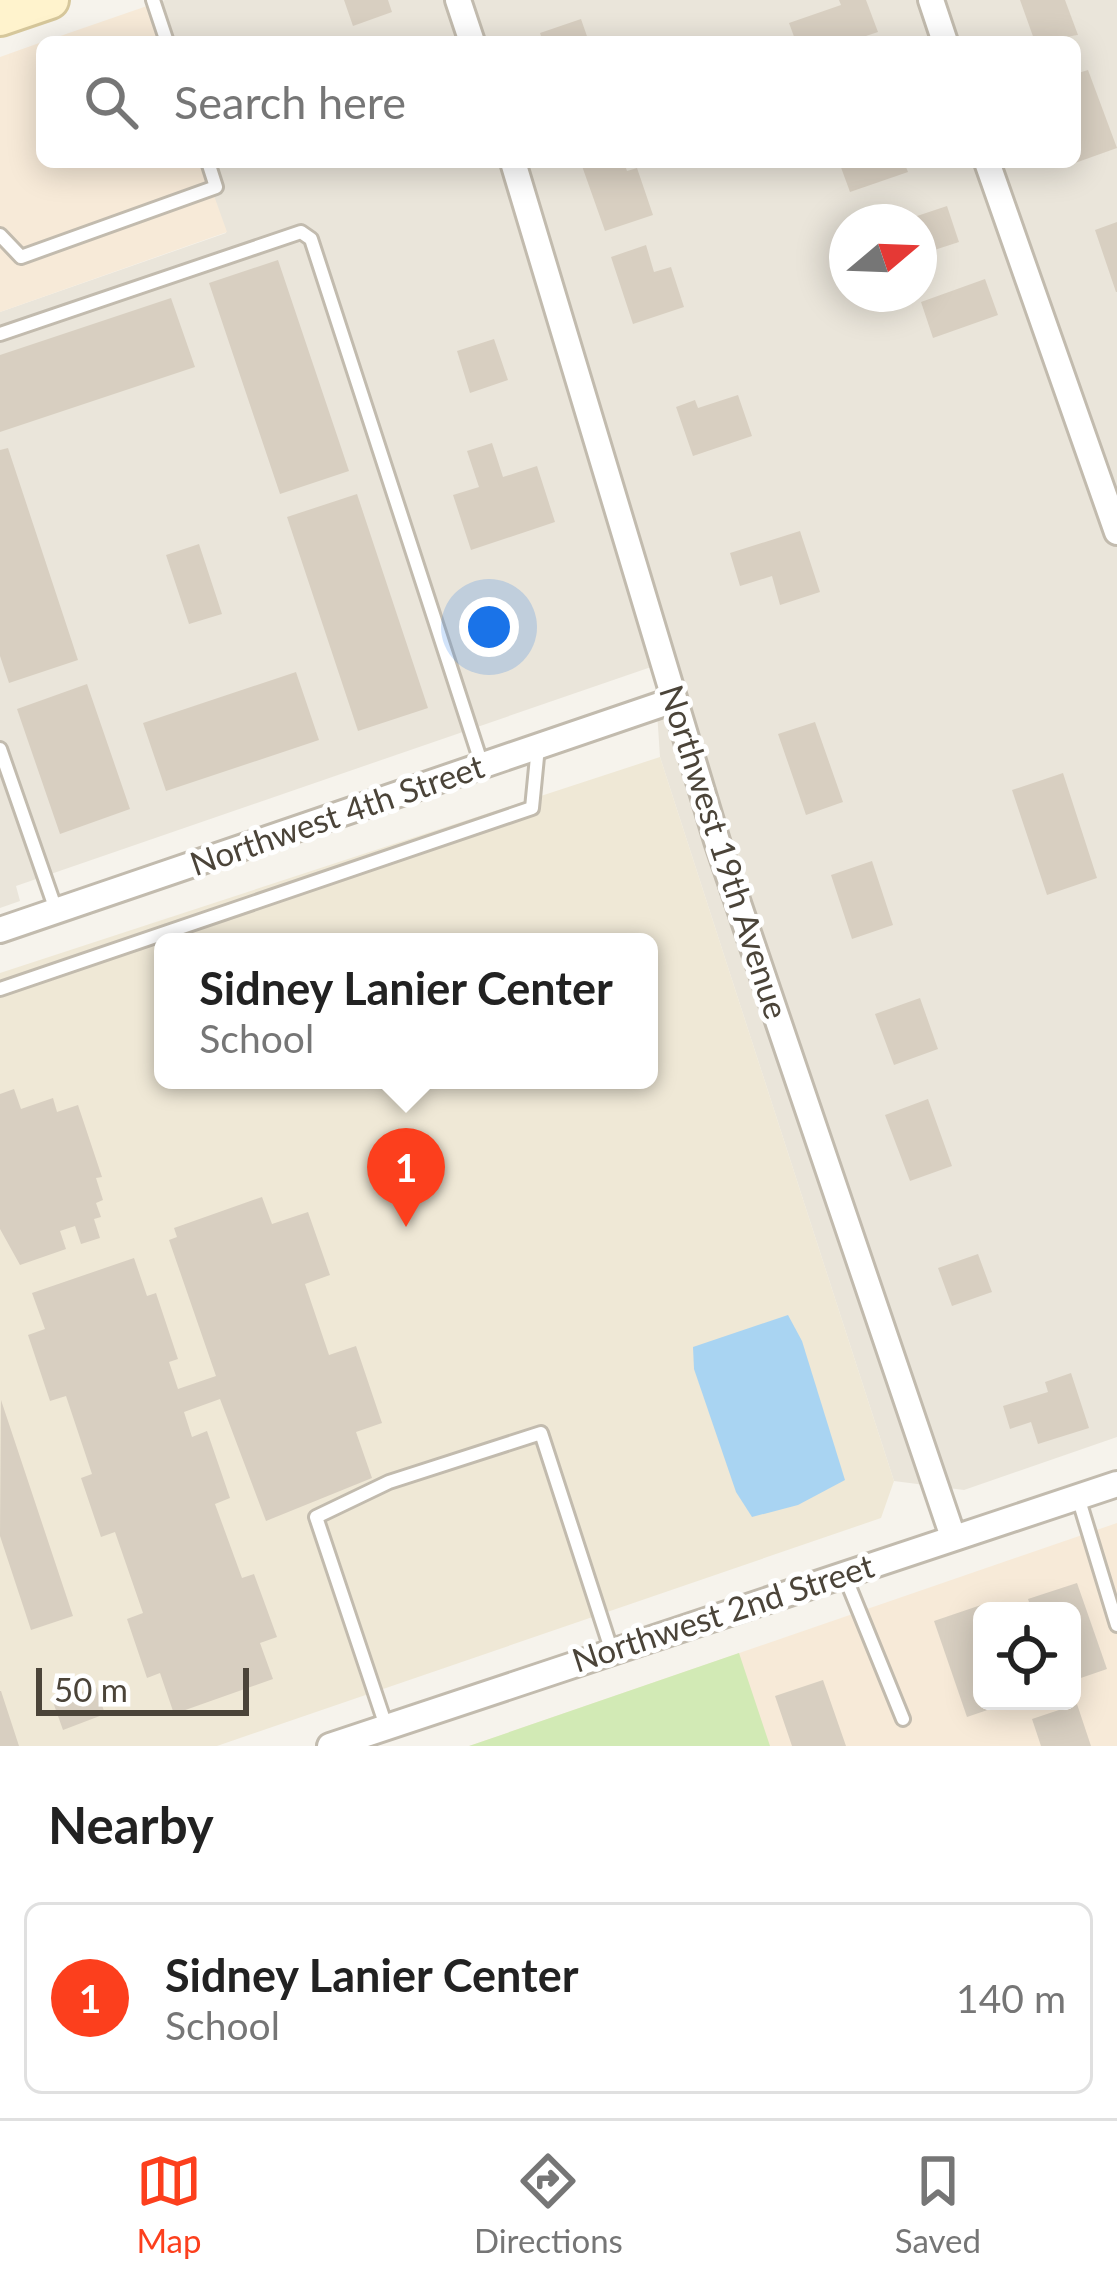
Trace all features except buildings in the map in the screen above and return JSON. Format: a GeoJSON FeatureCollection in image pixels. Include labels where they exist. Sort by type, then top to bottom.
{"type":"FeatureCollection","features":[{"type":"Feature","properties":{"kind":"main road"},"geometry":{"type":"LineString","coordinates":[[0,17],[50,0]]}},
{"type":"Feature","properties":{"kind":"street"},"geometry":{"type":"LineString","coordinates":[[458,0],[470,36]]}},
{"type":"Feature","properties":{"kind":"street"},"geometry":{"type":"LineString","coordinates":[[931,0],[943,36]]}},
{"type":"Feature","properties":{"kind":"street","name":"Northwest 19th Avenue"},"geometry":{"type":"LineString","coordinates":[[515,168],[674,700],[953,1537]]}},
{"type":"Feature","properties":{"kind":"street"},"geometry":{"type":"LineString","coordinates":[[989,168],[1117,532]]}},
{"type":"Feature","properties":{"kind":"street","name":"Northwest 4th Street"},"geometry":{"type":"LineString","coordinates":[[0,930],[674,700]]}},
{"type":"Feature","properties":{"kind":"street","name":"Northwest 2nd Street"},"geometry":{"type":"LineString","coordinates":[[330,1746],[1117,1484]]}},
{"type":"Feature","properties":{"kind":"lane"},"geometry":{"type":"LineString","coordinates":[[153,0],[165,36]]}},
{"type":"Feature","properties":{"kind":"lane"},"geometry":{"type":"LineString","coordinates":[[0,235],[21,256],[216,187],[210,168]]}},
{"type":"Feature","properties":{"kind":"lane"},"geometry":{"type":"LineString","coordinates":[[0,334],[301,232],[311,238],[482,765]]}},
{"type":"Feature","properties":{"kind":"lane"},"geometry":{"type":"LineString","coordinates":[[165,933],[532,808],[538,746]]}},
{"type":"Feature","properties":{"kind":"lane"},"geometry":{"type":"LineString","coordinates":[[0,749],[56,910]]}},
{"type":"Feature","properties":{"kind":"lane"},"geometry":{"type":"LineString","coordinates":[[0,989],[154,937]]}},
{"type":"Feature","properties":{"kind":"lane"},"geometry":{"type":"LineString","coordinates":[[386,1726],[316,1517],[388,1482],[541,1433],[611,1649]]}},
{"type":"Feature","properties":{"kind":"lane"},"geometry":{"type":"LineString","coordinates":[[1078,1497],[1117,1625]]}},
{"type":"Feature","properties":{"kind":"lane"},"geometry":{"type":"LineString","coordinates":[[844,1573],[903,1719]]}},
{"type":"Feature","properties":{"kind":"shaded area"},"geometry":{"type":"Polygon","coordinates":[[[165,0],[1117,0],[1117,1437],[964,1490],[894,1481],[660,757],[654,666],[16,886],[20,901],[0,908],[0,312],[226,233],[204,168],[1081,168],[1081,36],[158,36],[148,6],[165,0]]]}},
{"type":"Feature","properties":{"kind":"shaded area"},"geometry":{"type":"Polygon","coordinates":[[[147,6],[158,36],[60,36],[147,6]]]}},
{"type":"Feature","properties":{"kind":"shaded area"},"geometry":{"type":"Polygon","coordinates":[[[36,44],[36,168],[204,168],[227,232],[0,312],[0,57],[36,44]]]}},
{"type":"Feature","properties":{"kind":"shaded area"},"geometry":{"type":"Polygon","coordinates":[[[660,757],[894,1481],[881,1518],[217,1746],[0,1746],[0,973],[660,757]]]}},
{"type":"Feature","properties":{"kind":"shaded area"},"geometry":{"type":"Polygon","coordinates":[[[1117,1523],[1117,1746],[469,1746],[1117,1523]]]}},
{"type":"Feature","properties":{"kind":"green space"},"geometry":{"type":"Polygon","coordinates":[[[739,1653],[770,1746],[469,1746],[739,1653]]]}},
{"type":"Feature","properties":{"kind":"water"},"geometry":{"type":"Polygon","coordinates":[[[788,1315],[802,1341],[845,1480],[798,1505],[752,1517],[736,1492],[694,1369],[693,1347],[788,1315]]]}},
{"type":"Feature","properties":{"kind":"place","name":"Sidney Lanier Center"},"geometry":{"type":"Point","coordinates":[406,1227]}}]}
